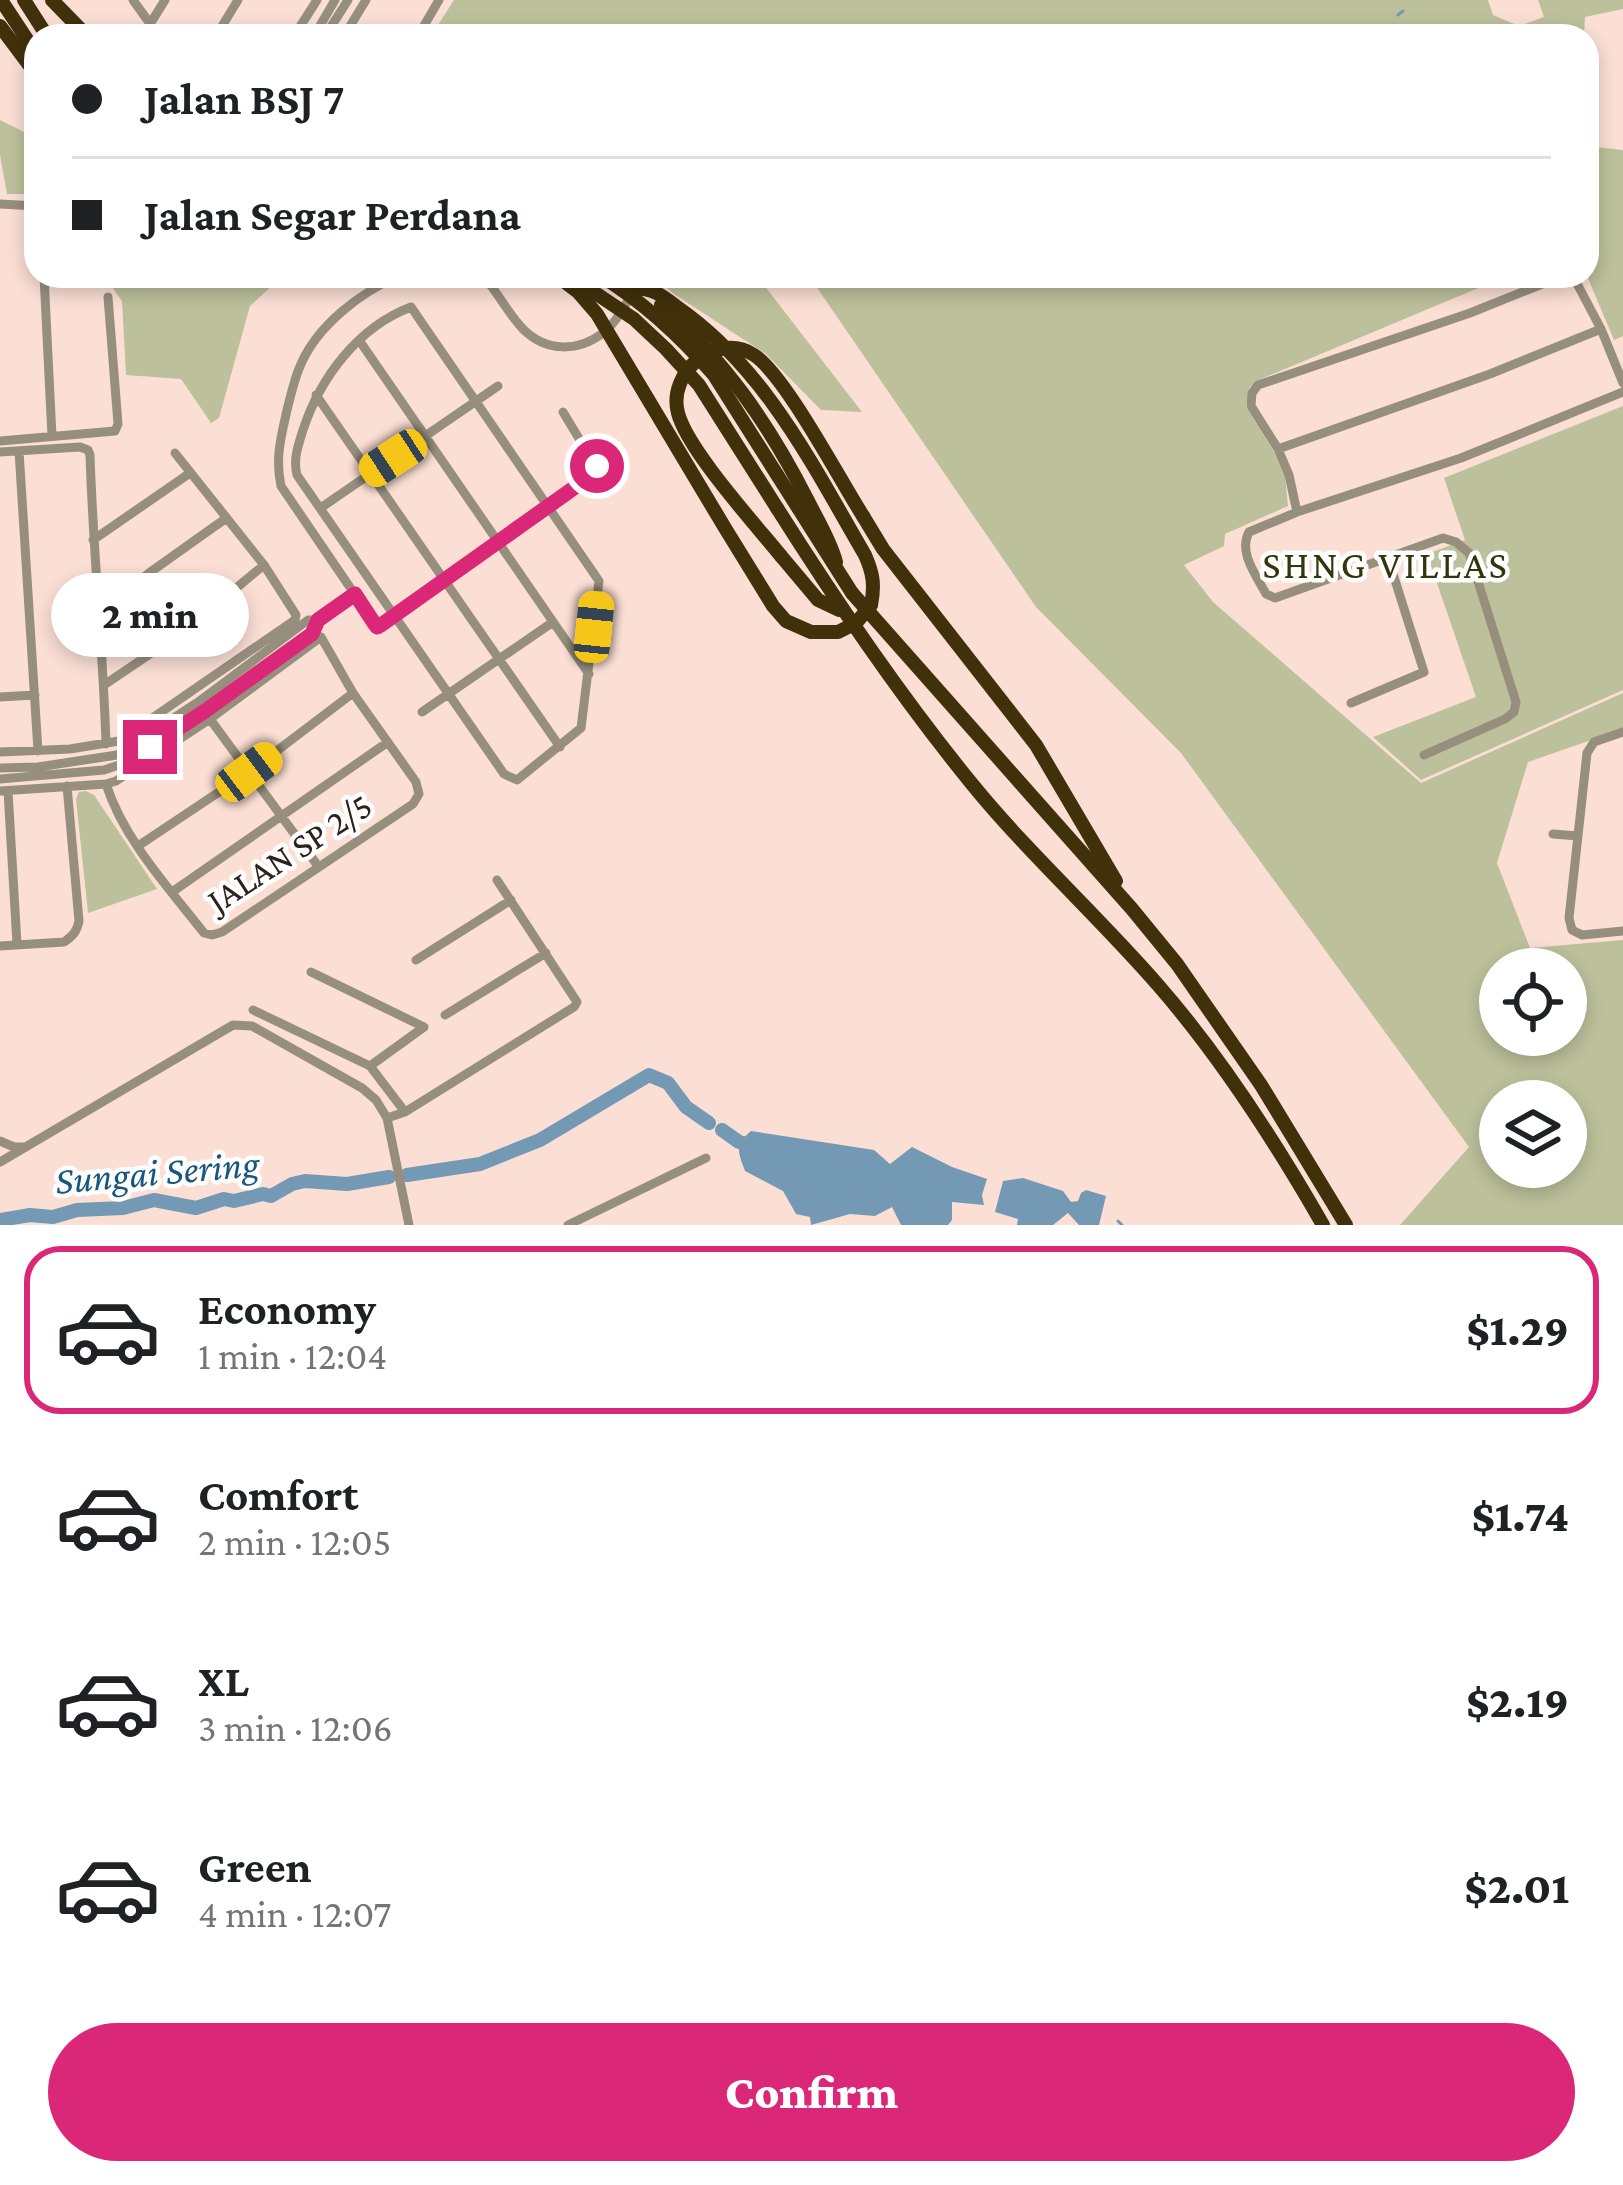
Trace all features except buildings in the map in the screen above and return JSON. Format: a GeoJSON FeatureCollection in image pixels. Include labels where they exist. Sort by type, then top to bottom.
{"type":"FeatureCollection","features":[{"type":"Feature","properties":{"kind":"highway"},"geometry":{"type":"LineString","coordinates":[[1,0],[24,45]]}},
{"type":"Feature","properties":{"kind":"highway"},"geometry":{"type":"LineString","coordinates":[[52,0],[75,24]]}},
{"type":"Feature","properties":{"kind":"highway"},"geometry":{"type":"LineString","coordinates":[[0,26],[24,51]]}},
{"type":"Feature","properties":{"kind":"highway"},"geometry":{"type":"LineString","coordinates":[[573,288],[597,314],[773,606],[800,629],[824,634],[856,623],[871,605],[873,573],[772,399],[708,328],[643,288]]}},
{"type":"Feature","properties":{"kind":"highway"},"geometry":{"type":"LineString","coordinates":[[587,288],[634,320],[699,385],[843,613],[973,785],[1161,988],[1296,1177],[1321,1225]]}},
{"type":"Feature","properties":{"kind":"highway"},"geometry":{"type":"LineString","coordinates":[[618,288],[659,318],[714,375],[852,593],[1177,964],[1261,1085],[1346,1224]]}},
{"type":"Feature","properties":{"kind":"highway"},"geometry":{"type":"LineString","coordinates":[[642,288],[722,365],[768,428],[833,552],[841,578]]}},
{"type":"Feature","properties":{"kind":"highway"},"geometry":{"type":"LineString","coordinates":[[843,613],[804,586],[689,440],[677,412],[677,391],[683,372],[695,362],[723,349],[739,348],[756,356],[776,376],[883,549],[1036,745],[1132,909]]}},
{"type":"Feature","properties":{"kind":"street"},"geometry":{"type":"LineString","coordinates":[[133,0],[150,24],[165,0]]}},
{"type":"Feature","properties":{"kind":"street"},"geometry":{"type":"LineString","coordinates":[[45,288],[52,436]]}},
{"type":"Feature","properties":{"kind":"street"},"geometry":{"type":"LineString","coordinates":[[377,288],[334,318],[301,364],[277,467],[280,485],[377,627],[598,470],[563,412]]}},
{"type":"Feature","properties":{"kind":"street"},"geometry":{"type":"LineString","coordinates":[[492,288],[522,328],[540,343],[565,348],[606,332],[639,288]]}},
{"type":"Feature","properties":{"kind":"street"},"geometry":{"type":"LineString","coordinates":[[1297,512],[1278,449],[1251,406],[1258,385],[1532,288]]}},
{"type":"Feature","properties":{"kind":"street"},"geometry":{"type":"LineString","coordinates":[[1424,755],[1514,712],[1516,702],[1469,553],[1442,538],[1271,598],[1245,552],[1246,536],[1297,512],[1478,452],[1623,387],[1579,288]]}},
{"type":"Feature","properties":{"kind":"street"},"geometry":{"type":"LineString","coordinates":[[0,441],[115,431],[108,297]]}},
{"type":"Feature","properties":{"kind":"street"},"geometry":{"type":"LineString","coordinates":[[411,307],[599,581],[581,728],[517,780],[504,774],[297,476],[294,464],[316,395],[359,340],[411,307]]}},
{"type":"Feature","properties":{"kind":"street"},"geometry":{"type":"LineString","coordinates":[[1278,449],[1601,329]]}},
{"type":"Feature","properties":{"kind":"street"},"geometry":{"type":"LineString","coordinates":[[359,340],[589,674]]}},
{"type":"Feature","properties":{"kind":"street"},"geometry":{"type":"LineString","coordinates":[[322,507],[498,386]]}},
{"type":"Feature","properties":{"kind":"street"},"geometry":{"type":"LineString","coordinates":[[316,395],[560,747]]}},
{"type":"Feature","properties":{"kind":"street"},"geometry":{"type":"LineString","coordinates":[[0,452],[88,449],[106,744]]}},
{"type":"Feature","properties":{"kind":"street"},"geometry":{"type":"LineString","coordinates":[[19,451],[34,694],[42,748],[38,772]]}},
{"type":"Feature","properties":{"kind":"street"},"geometry":{"type":"LineString","coordinates":[[0,752],[119,740],[295,620],[264,565],[175,454]]}},
{"type":"Feature","properties":{"kind":"street"},"geometry":{"type":"LineString","coordinates":[[93,540],[190,472]]}},
{"type":"Feature","properties":{"kind":"street"},"geometry":{"type":"LineString","coordinates":[[99,614],[224,519]]}},
{"type":"Feature","properties":{"kind":"street"},"geometry":{"type":"LineString","coordinates":[[1351,703],[1424,672],[1388,558]]}},
{"type":"Feature","properties":{"kind":"street"},"geometry":{"type":"LineString","coordinates":[[104,686],[184,631],[264,565]]}},
{"type":"Feature","properties":{"kind":"street"},"geometry":{"type":"LineString","coordinates":[[17,944],[4,791],[116,781],[308,620],[318,620],[355,594]]}},
{"type":"Feature","properties":{"kind":"street"},"geometry":{"type":"LineString","coordinates":[[422,712],[553,622]]}},
{"type":"Feature","properties":{"kind":"street"},"geometry":{"type":"LineString","coordinates":[[0,779],[117,755],[204,711],[320,637],[388,742],[172,892]]}},
{"type":"Feature","properties":{"kind":"street"},"geometry":{"type":"LineString","coordinates":[[138,846],[249,772],[353,693]]}},
{"type":"Feature","properties":{"kind":"street"},"geometry":{"type":"LineString","coordinates":[[0,697],[34,694]]}},
{"type":"Feature","properties":{"kind":"street"},"geometry":{"type":"LineString","coordinates":[[204,711],[318,866]]}},
{"type":"Feature","properties":{"kind":"street"},"geometry":{"type":"LineString","coordinates":[[1623,732],[1589,746],[1569,918],[1572,930],[1582,935],[1623,931]]}},
{"type":"Feature","properties":{"kind":"street","name":"JALAN SP 2/5"},"geometry":{"type":"LineString","coordinates":[[106,784],[138,846],[204,933],[212,935],[413,804],[419,794],[416,782],[388,742]]}},
{"type":"Feature","properties":{"kind":"street"},"geometry":{"type":"LineString","coordinates":[[0,768],[38,772]]}},
{"type":"Feature","properties":{"kind":"street"},"geometry":{"type":"LineString","coordinates":[[0,946],[64,941],[77,929],[67,786]]}},
{"type":"Feature","properties":{"kind":"street"},"geometry":{"type":"LineString","coordinates":[[1553,834],[1578,836]]}},
{"type":"Feature","properties":{"kind":"street"},"geometry":{"type":"LineString","coordinates":[[387,1118],[405,1112],[577,1002],[496,880]]}},
{"type":"Feature","properties":{"kind":"street"},"geometry":{"type":"LineString","coordinates":[[416,960],[511,900]]}},
{"type":"Feature","properties":{"kind":"street"},"geometry":{"type":"LineString","coordinates":[[445,1015],[546,953]]}},
{"type":"Feature","properties":{"kind":"street"},"geometry":{"type":"LineString","coordinates":[[311,972],[424,1027],[370,1066]]}},
{"type":"Feature","properties":{"kind":"street"},"geometry":{"type":"LineString","coordinates":[[253,1010],[370,1066],[405,1112]]}},
{"type":"Feature","properties":{"kind":"street"},"geometry":{"type":"LineString","coordinates":[[30,1146],[0,1144],[3,1161],[30,1146],[233,1025],[252,1026],[376,1100],[387,1118],[409,1225]]}},
{"type":"Feature","properties":{"kind":"street"},"geometry":{"type":"LineString","coordinates":[[568,1225],[706,1158]]}},
{"type":"Feature","properties":{"kind":"green space"},"geometry":{"type":"Polygon","coordinates":[[[454,0],[1488,0],[1493,15],[1514,24],[439,24],[454,0]]]}},
{"type":"Feature","properties":{"kind":"green space"},"geometry":{"type":"Polygon","coordinates":[[[1538,0],[1623,0],[1623,9],[1585,17],[1585,24],[1525,24],[1544,17],[1538,0]]]}},
{"type":"Feature","properties":{"kind":"green space"},"geometry":{"type":"Polygon","coordinates":[[[0,120],[24,132],[24,194],[7,194],[0,120]]]}},
{"type":"Feature","properties":{"kind":"green space"},"geometry":{"type":"Polygon","coordinates":[[[1599,147],[1623,150],[1623,336],[1614,340],[1592,288],[1599,288],[1599,147]]]}},
{"type":"Feature","properties":{"kind":"green space"},"geometry":{"type":"Polygon","coordinates":[[[113,288],[270,288],[250,306],[219,418],[211,423],[181,379],[126,375],[122,301],[113,288]]]}},
{"type":"Feature","properties":{"kind":"green space"},"geometry":{"type":"Polygon","coordinates":[[[667,288],[766,288],[862,412],[821,410],[766,354],[667,288]]]}},
{"type":"Feature","properties":{"kind":"green space"},"geometry":{"type":"Polygon","coordinates":[[[817,288],[1478,288],[1256,381],[1249,388],[1246,407],[1285,476],[1288,506],[1225,534],[1224,546],[1184,565],[1213,602],[1421,783],[1623,693],[1623,729],[1528,762],[1497,863],[1530,948],[1623,940],[1623,1225],[1400,1225],[1469,1147],[1181,753],[1036,607],[817,288]]]}},
{"type":"Feature","properties":{"kind":"green space"},"geometry":{"type":"Polygon","coordinates":[[[1623,406],[1623,690],[1421,780],[1373,737],[1476,697],[1427,554],[1465,540],[1444,478],[1623,406]]]}},
{"type":"Feature","properties":{"kind":"green space"},"geometry":{"type":"Polygon","coordinates":[[[86,791],[94,795],[157,889],[88,913],[76,799],[86,791]]]}},
{"type":"Feature","properties":{"kind":"water"},"geometry":{"type":"Polygon","coordinates":[[[751,1131],[874,1150],[890,1164],[912,1147],[987,1179],[984,1205],[952,1202],[948,1225],[901,1225],[892,1207],[875,1216],[850,1214],[811,1225],[810,1217],[796,1214],[783,1191],[745,1171],[739,1149],[751,1131]]]}},
{"type":"Feature","properties":{"kind":"water"},"geometry":{"type":"Polygon","coordinates":[[[1023,1178],[1063,1191],[1071,1202],[1086,1190],[1106,1196],[1099,1225],[1079,1225],[1068,1213],[1053,1225],[1017,1225],[1018,1219],[995,1212],[1003,1181],[1023,1178]]]}},
{"type":"Feature","properties":{"kind":"waterway"},"geometry":{"type":"LineString","coordinates":[[1398,15],[1403,11]]}},
{"type":"Feature","properties":{"kind":"waterway","name":"Sungai Sering"},"geometry":{"type":"LineString","coordinates":[[407,1175],[480,1164],[540,1140],[649,1075],[668,1083],[686,1107],[709,1123]]}},
{"type":"Feature","properties":{"kind":"waterway","name":"Sungai Sering"},"geometry":{"type":"LineString","coordinates":[[722,1130],[754,1146]]}},
{"type":"Feature","properties":{"kind":"waterway","name":"Sungai Sering"},"geometry":{"type":"LineString","coordinates":[[0,1220],[123,1208],[154,1200],[196,1208],[224,1199],[271,1196],[305,1181],[347,1184],[389,1177]]}},
{"type":"Feature","properties":{"kind":"waterway"},"geometry":{"type":"LineString","coordinates":[[1118,1221],[1122,1225]]}},
{"type":"Feature","properties":{"kind":"district","name":"SHNG VILLAS"},"geometry":{"type":"Point","coordinates":[1386,564]}},
{"type":"Feature","properties":{"kind":"route"},"geometry":{"type":"LineString","coordinates":[[150,747],[312,634],[318,620],[355,594],[377,627],[381,625],[595,473],[597,466]]}}]}
